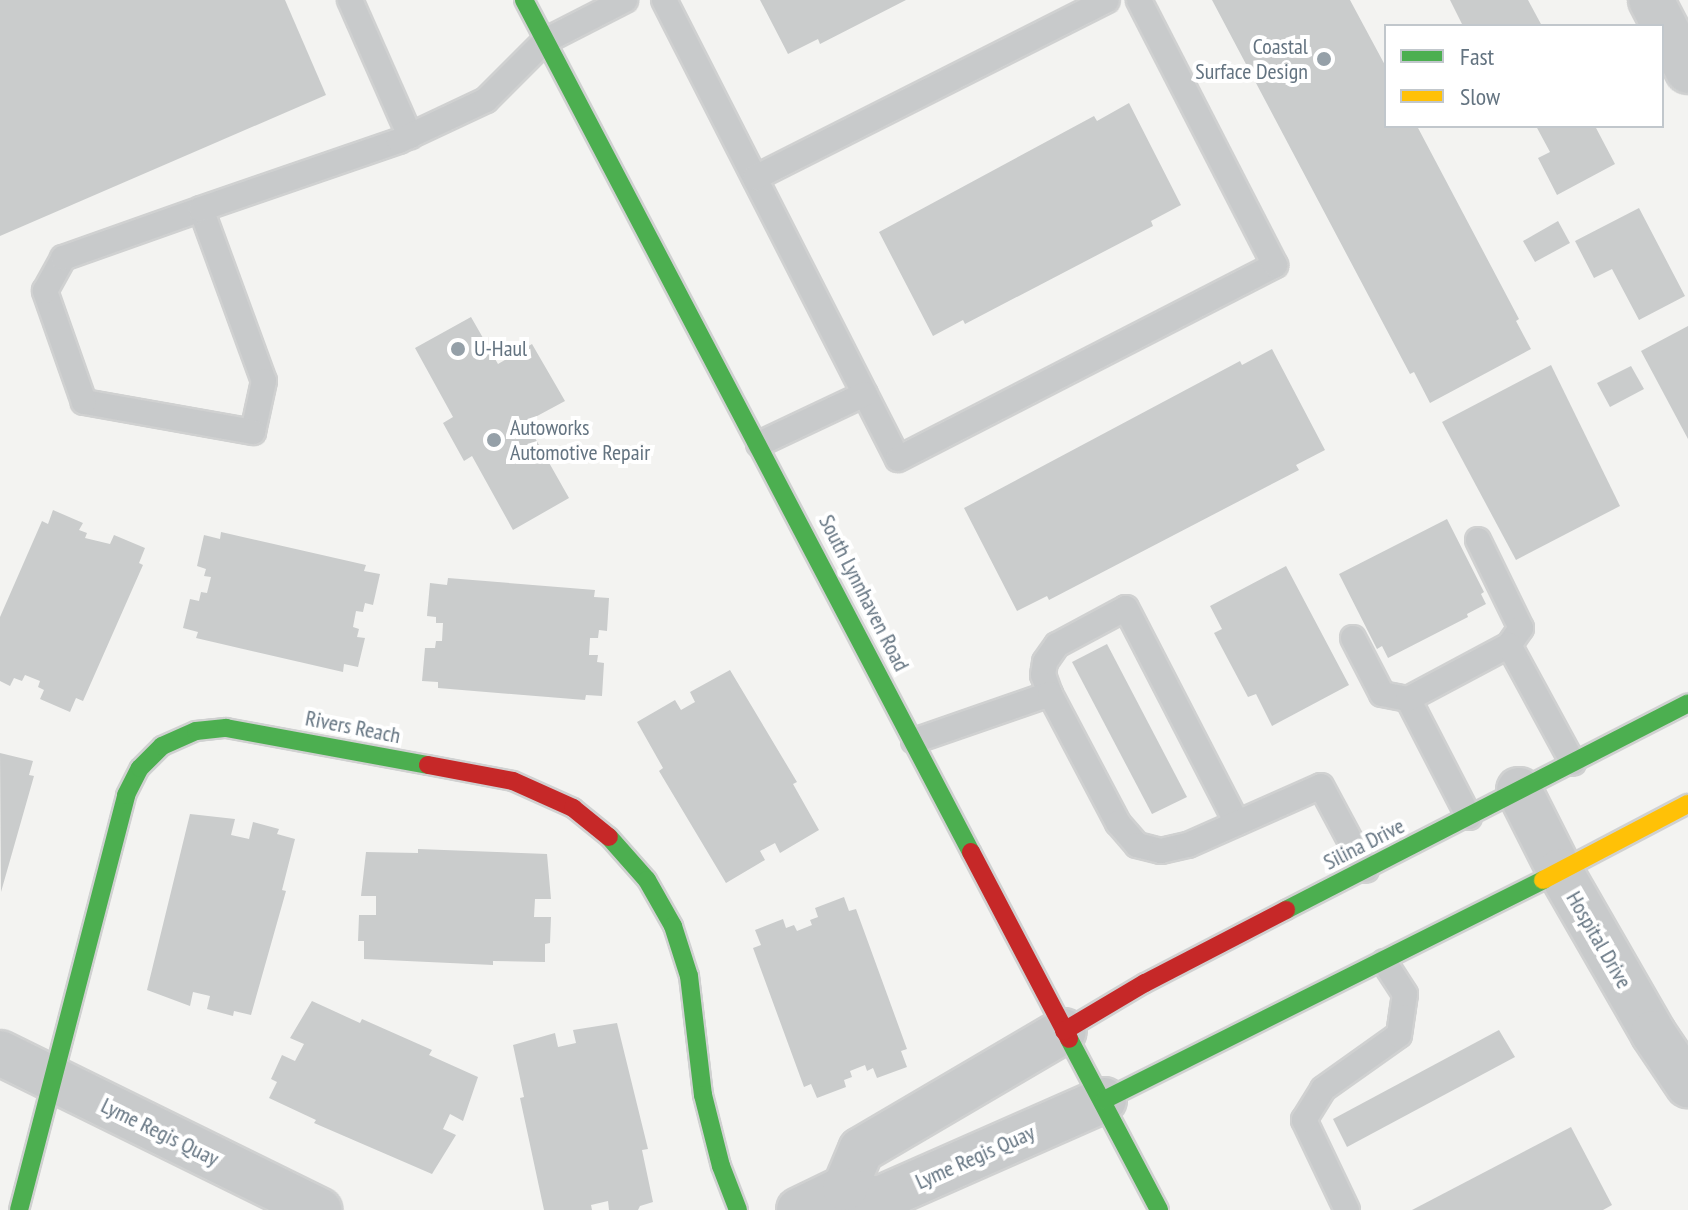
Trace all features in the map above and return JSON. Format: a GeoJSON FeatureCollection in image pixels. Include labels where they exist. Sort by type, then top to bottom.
{"type":"FeatureCollection","features":[{"type":"Feature","properties":{"kind":"street","name":"South Lynnhaven Road"},"geometry":{"type":"LineString","coordinates":[[524,0],[1064,1031],[1104,1100],[1159,1210]]}},
{"type":"Feature","properties":{"kind":"street"},"geometry":{"type":"LineString","coordinates":[[1651,0],[1664,24]]}},
{"type":"Feature","properties":{"kind":"street"},"geometry":{"type":"LineString","coordinates":[[1664,25],[1688,71]]}},
{"type":"Feature","properties":{"kind":"street","name":"Silina Drive"},"geometry":{"type":"LineString","coordinates":[[1064,1031],[1145,983],[1688,703]]}},
{"type":"Feature","properties":{"kind":"street","name":"Rivers Reach"},"geometry":{"type":"LineString","coordinates":[[19,1210],[126,795],[140,768],[162,746],[196,731],[226,728],[513,781],[573,808],[614,841],[647,880],[673,926],[689,976],[703,1095],[721,1166],[738,1210]]}},
{"type":"Feature","properties":{"kind":"street","name":"Hospital Drive"},"geometry":{"type":"LineString","coordinates":[[1519,790],[1560,871],[1653,1033],[1688,1085]]}},
{"type":"Feature","properties":{"kind":"street"},"geometry":{"type":"LineString","coordinates":[[1104,1100],[1384,962],[1688,804]]}},
{"type":"Feature","properties":{"kind":"street"},"geometry":{"type":"LineString","coordinates":[[799,1210],[845,1188],[861,1150],[1064,1031]]}},
{"type":"Feature","properties":{"kind":"street","name":"Lyme Regis Quay"},"geometry":{"type":"LineString","coordinates":[[0,1053],[319,1210]]}},
{"type":"Feature","properties":{"kind":"street","name":"Lyme Regis Quay"},"geometry":{"type":"LineString","coordinates":[[845,1188],[877,1200],[1104,1100]]}},
{"type":"Feature","properties":{"kind":"lane"},"geometry":{"type":"LineString","coordinates":[[350,0],[410,136]]}},
{"type":"Feature","properties":{"kind":"lane"},"geometry":{"type":"LineString","coordinates":[[201,209],[264,381],[253,432],[84,402],[45,291],[63,258],[201,209],[410,136],[486,100],[545,41],[625,0]]}},
{"type":"Feature","properties":{"kind":"lane"},"geometry":{"type":"LineString","coordinates":[[664,0],[898,459],[1275,265],[1139,0]]}},
{"type":"Feature","properties":{"kind":"lane"},"geometry":{"type":"LineString","coordinates":[[755,178],[1107,0]]}},
{"type":"Feature","properties":{"kind":"lane"},"geometry":{"type":"LineString","coordinates":[[759,444],[865,394]]}},
{"type":"Feature","properties":{"kind":"lane"},"geometry":{"type":"LineString","coordinates":[[1353,638],[1382,694],[1408,699],[1509,645],[1521,628],[1478,540]]}},
{"type":"Feature","properties":{"kind":"lane"},"geometry":{"type":"LineString","coordinates":[[1237,823],[1126,608],[1057,645],[1045,662],[1043,675],[1050,694],[1118,823],[1137,845],[1161,851],[1188,845],[1321,786],[1366,870]]}},
{"type":"Feature","properties":{"kind":"lane"},"geometry":{"type":"LineString","coordinates":[[1509,645],[1573,763]]}},
{"type":"Feature","properties":{"kind":"lane"},"geometry":{"type":"LineString","coordinates":[[914,741],[1050,694]]}},
{"type":"Feature","properties":{"kind":"lane"},"geometry":{"type":"LineString","coordinates":[[1408,699],[1469,817]]}},
{"type":"Feature","properties":{"kind":"lane"},"geometry":{"type":"LineString","coordinates":[[1347,1210],[1304,1120],[1323,1089],[1399,1035],[1405,994],[1384,962]]}},
{"type":"Feature","properties":{"kind":"building"},"geometry":{"type":"Polygon","coordinates":[[[0,0],[285,0],[326,95],[0,236],[0,0]]]}},
{"type":"Feature","properties":{"kind":"building"},"geometry":{"type":"Polygon","coordinates":[[[760,0],[906,0],[820,44],[818,39],[788,54],[760,0]]]}},
{"type":"Feature","properties":{"kind":"building"},"geometry":{"type":"Polygon","coordinates":[[[1212,0],[1350,0],[1384,63],[1384,128],[1418,128],[1519,319],[1516,321],[1531,349],[1430,403],[1414,372],[1410,374],[1212,0]]]}},
{"type":"Feature","properties":{"kind":"building"},"geometry":{"type":"Polygon","coordinates":[[[1450,0],[1528,0],[1541,24],[1462,24],[1450,0]]]}},
{"type":"Feature","properties":{"kind":"building"},"geometry":{"type":"Polygon","coordinates":[[[1129,103],[1181,205],[1151,221],[1153,226],[965,324],[963,320],[933,336],[879,232],[1094,116],[1097,121],[1129,103]]]}},
{"type":"Feature","properties":{"kind":"building"},"geometry":{"type":"Polygon","coordinates":[[[1537,128],[1596,128],[1615,164],[1557,195],[1538,158],[1550,152],[1537,128]]]}},
{"type":"Feature","properties":{"kind":"building"},"geometry":{"type":"Polygon","coordinates":[[[1639,208],[1685,296],[1639,320],[1612,269],[1594,278],[1575,241],[1639,208]]]}},
{"type":"Feature","properties":{"kind":"building"},"geometry":{"type":"Polygon","coordinates":[[[1558,221],[1570,243],[1535,262],[1523,241],[1558,221]]]}},
{"type":"Feature","properties":{"kind":"building","name":"Autoworks Automotive Repair"},"geometry":{"type":"Polygon","coordinates":[[[471,317],[498,364],[532,344],[565,401],[526,422],[569,498],[513,530],[472,456],[464,461],[443,423],[453,417],[415,348],[471,317]]]}},
{"type":"Feature","properties":{"kind":"building"},"geometry":{"type":"Polygon","coordinates":[[[1688,326],[1688,439],[1641,351],[1688,326]]]}},
{"type":"Feature","properties":{"kind":"building"},"geometry":{"type":"Polygon","coordinates":[[[1272,349],[1325,450],[1296,465],[1299,470],[1049,600],[1047,596],[1017,611],[964,508],[1240,361],[1242,365],[1272,349]]]}},
{"type":"Feature","properties":{"kind":"building"},"geometry":{"type":"Polygon","coordinates":[[[1551,365],[1620,506],[1516,560],[1442,422],[1551,365]]]}},
{"type":"Feature","properties":{"kind":"building"},"geometry":{"type":"Polygon","coordinates":[[[1631,366],[1644,389],[1610,407],[1597,383],[1631,366]]]}},
{"type":"Feature","properties":{"kind":"building"},"geometry":{"type":"Polygon","coordinates":[[[53,510],[83,523],[79,530],[87,533],[85,538],[110,544],[114,535],[145,548],[139,563],[143,565],[83,701],[76,698],[70,712],[40,699],[44,690],[38,687],[40,681],[25,675],[22,681],[14,678],[10,686],[0,681],[0,617],[42,521],[48,524],[53,510]]]}},
{"type":"Feature","properties":{"kind":"building"},"geometry":{"type":"Polygon","coordinates":[[[1447,519],[1484,592],[1481,594],[1486,604],[1467,614],[1468,617],[1388,658],[1382,646],[1377,649],[1339,574],[1447,519]]]}},
{"type":"Feature","properties":{"kind":"building"},"geometry":{"type":"Polygon","coordinates":[[[221,532],[366,565],[364,571],[380,574],[373,605],[365,603],[363,612],[356,611],[353,627],[359,629],[357,637],[365,638],[358,667],[344,664],[343,672],[196,638],[198,632],[183,628],[190,599],[199,601],[201,592],[207,593],[211,577],[204,576],[206,569],[197,566],[204,535],[220,539],[221,532]]]}},
{"type":"Feature","properties":{"kind":"building"},"geometry":{"type":"Polygon","coordinates":[[[1286,566],[1349,685],[1272,726],[1256,694],[1248,697],[1214,633],[1222,629],[1210,606],[1286,566]]]}},
{"type":"Feature","properties":{"kind":"building"},"geometry":{"type":"Polygon","coordinates":[[[448,578],[595,590],[594,597],[609,598],[607,631],[599,630],[598,638],[590,638],[589,655],[598,655],[597,662],[604,663],[602,696],[586,695],[585,700],[438,688],[438,682],[422,681],[425,648],[435,648],[436,641],[442,641],[443,623],[436,623],[436,617],[427,616],[430,583],[447,585],[448,578]]]}},
{"type":"Feature","properties":{"kind":"building"},"geometry":{"type":"Polygon","coordinates":[[[1107,644],[1187,797],[1152,814],[1072,662],[1107,644]]]}},
{"type":"Feature","properties":{"kind":"building"},"geometry":{"type":"Polygon","coordinates":[[[730,670],[797,782],[793,784],[819,830],[780,853],[775,843],[760,851],[765,860],[726,883],[659,771],[663,768],[637,722],[675,700],[681,710],[695,702],[690,692],[730,670]]]}},
{"type":"Feature","properties":{"kind":"building"},"geometry":{"type":"Polygon","coordinates":[[[0,753],[33,761],[29,775],[34,776],[1,892],[0,753]]]}},
{"type":"Feature","properties":{"kind":"building"},"geometry":{"type":"Polygon","coordinates":[[[190,814],[235,819],[231,835],[249,839],[253,822],[279,829],[277,834],[295,839],[282,890],[286,891],[251,1015],[234,1011],[233,1016],[207,1009],[210,996],[193,992],[190,1006],[147,990],[190,814]]]}},
{"type":"Feature","properties":{"kind":"building"},"geometry":{"type":"Polygon","coordinates":[[[418,849],[547,854],[551,899],[535,899],[534,917],[551,917],[550,943],[545,944],[545,962],[493,961],[493,965],[364,959],[364,941],[358,941],[359,915],[376,915],[376,896],[361,896],[366,852],[418,853],[418,849]]]}},
{"type":"Feature","properties":{"kind":"building"},"geometry":{"type":"Polygon","coordinates":[[[844,897],[849,911],[856,909],[907,1049],[901,1051],[907,1067],[877,1078],[873,1068],[867,1071],[865,1065],[850,1071],[852,1077],[844,1080],[846,1087],[817,1098],[811,1084],[804,1087],[753,948],[761,945],[755,930],[783,919],[786,928],[794,925],[797,931],[812,925],[810,920],[818,917],[815,908],[844,897]]]}},
{"type":"Feature","properties":{"kind":"building"},"geometry":{"type":"Polygon","coordinates":[[[312,1001],[432,1050],[429,1055],[478,1077],[463,1121],[450,1114],[443,1129],[456,1135],[432,1174],[314,1123],[316,1120],[269,1098],[277,1082],[271,1079],[282,1055],[295,1061],[304,1044],[290,1038],[312,1001]]]}},
{"type":"Feature","properties":{"kind":"building"},"geometry":{"type":"Polygon","coordinates":[[[617,1023],[648,1149],[642,1150],[653,1202],[640,1206],[638,1210],[609,1210],[608,1201],[591,1205],[592,1210],[544,1210],[520,1098],[524,1097],[513,1045],[555,1033],[558,1047],[576,1043],[573,1030],[617,1023]]]}},
{"type":"Feature","properties":{"kind":"building"},"geometry":{"type":"Polygon","coordinates":[[[1499,1030],[1515,1057],[1347,1147],[1333,1119],[1499,1030]]]}},
{"type":"Feature","properties":{"kind":"building"},"geometry":{"type":"Polygon","coordinates":[[[1571,1127],[1612,1205],[1603,1210],[1412,1210],[1571,1127]]]}},
{"type":"Feature","properties":{"kind":"traffic: fast"},"geometry":{"type":"LineString","coordinates":[[524,0],[971,852]]}},
{"type":"Feature","properties":{"kind":"traffic: fast"},"geometry":{"type":"LineString","coordinates":[[1286,910],[1688,703]]}},
{"type":"Feature","properties":{"kind":"traffic: fast"},"geometry":{"type":"LineString","coordinates":[[19,1210],[126,795],[140,768],[162,746],[196,731],[226,728],[428,765]]}},
{"type":"Feature","properties":{"kind":"traffic: fast"},"geometry":{"type":"LineString","coordinates":[[609,837],[647,880],[673,926],[689,976],[703,1095],[721,1166],[738,1210]]}},
{"type":"Feature","properties":{"kind":"traffic: fast"},"geometry":{"type":"LineString","coordinates":[[1104,1100],[1543,880]]}},
{"type":"Feature","properties":{"kind":"traffic: fast"},"geometry":{"type":"LineString","coordinates":[[1069,1039],[1159,1210]]}},
{"type":"Feature","properties":{"kind":"traffic: slow"},"geometry":{"type":"LineString","coordinates":[[1543,880],[1688,804]]}},
{"type":"Feature","properties":{"kind":"traffic: jam"},"geometry":{"type":"LineString","coordinates":[[428,765],[513,781],[573,808],[609,837]]}},
{"type":"Feature","properties":{"kind":"traffic: jam"},"geometry":{"type":"LineString","coordinates":[[971,852],[1069,1039]]}},
{"type":"Feature","properties":{"kind":"traffic: jam"},"geometry":{"type":"LineString","coordinates":[[1064,1031],[1145,983],[1286,910]]}},
{"type":"Feature","properties":{"kind":"place","name":"Coastal Surface Design"},"geometry":{"type":"Point","coordinates":[1324,59]}},
{"type":"Feature","properties":{"kind":"place","name":"U-Haul"},"geometry":{"type":"Point","coordinates":[458,349]}},
{"type":"Feature","properties":{"kind":"place","name":"Autoworks Automotive Repair"},"geometry":{"type":"Point","coordinates":[494,440]}}]}
